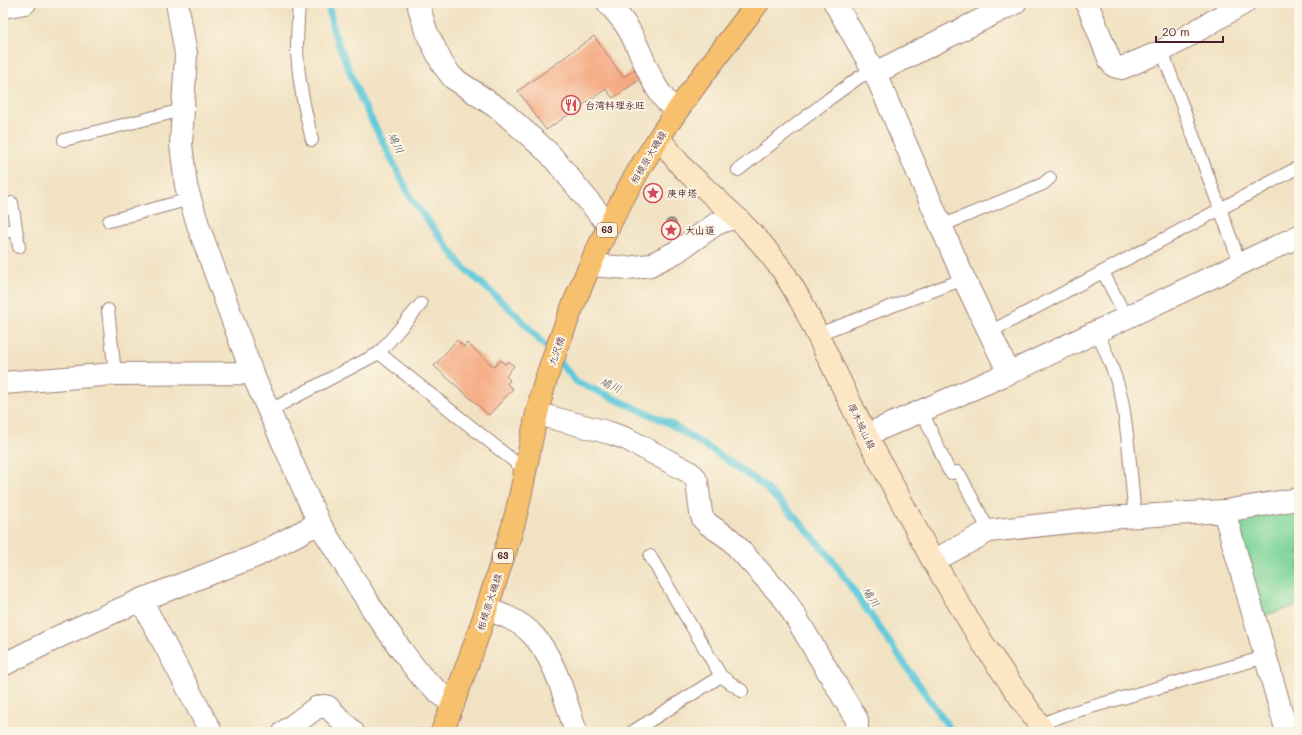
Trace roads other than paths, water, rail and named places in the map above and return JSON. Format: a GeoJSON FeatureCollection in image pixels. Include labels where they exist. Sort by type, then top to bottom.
{"type":"FeatureCollection","features":[{"type":"Feature","properties":{"kind":"main road","name":"相模原大磯線"},"geometry":{"type":"LineString","coordinates":[[565,327],[609,226],[658,138],[758,3]]}},
{"type":"Feature","properties":{"kind":"main road","name":"厚木城山線"},"geometry":{"type":"LineString","coordinates":[[658,138],[683,168],[762,243],[783,271],[802,303],[866,435],[933,561],[982,642],[1041,728]]}},
{"type":"Feature","properties":{"kind":"main road","name":"九沢橋"},"geometry":{"type":"LineString","coordinates":[[548,375],[565,327]]}},
{"type":"Feature","properties":{"kind":"main road","name":"相模原大磯線"},"geometry":{"type":"LineString","coordinates":[[442,732],[487,609],[514,522],[548,375]]}},
{"type":"Feature","properties":{"kind":"street"},"geometry":{"type":"LineString","coordinates":[[3,7],[25,3]]}},
{"type":"Feature","properties":{"kind":"street"},"geometry":{"type":"LineString","coordinates":[[177,3],[186,54],[181,144],[186,186],[199,228],[252,373],[319,523],[373,610],[402,651],[421,676],[453,705]]}},
{"type":"Feature","properties":{"kind":"street"},"geometry":{"type":"LineString","coordinates":[[418,3],[426,31],[443,65],[453,78],[502,111],[550,154],[609,226]]}},
{"type":"Feature","properties":{"kind":"street"},"geometry":{"type":"LineString","coordinates":[[608,3],[630,31],[657,90],[666,103],[676,112]]}},
{"type":"Feature","properties":{"kind":"street"},"geometry":{"type":"LineString","coordinates":[[835,3],[875,73],[964,279],[1009,373]]}},
{"type":"Feature","properties":{"kind":"street"},"geometry":{"type":"LineString","coordinates":[[875,73],[1015,3]]}},
{"type":"Feature","properties":{"kind":"street"},"geometry":{"type":"LineString","coordinates":[[1087,3],[1110,61],[1114,66],[1122,68],[1162,50],[1244,3]]}},
{"type":"Feature","properties":{"kind":"street"},"geometry":{"type":"LineString","coordinates":[[591,265],[628,268],[650,265],[676,252],[716,224],[729,219],[738,219]]}},
{"type":"Feature","properties":{"kind":"street"},"geometry":{"type":"LineString","coordinates":[[866,435],[1009,373],[1299,236]]}},
{"type":"Feature","properties":{"kind":"street"},"geometry":{"type":"LineString","coordinates":[[3,383],[115,374],[252,373]]}},
{"type":"Feature","properties":{"kind":"street"},"geometry":{"type":"LineString","coordinates":[[538,414],[627,439],[694,476],[697,482],[703,519],[730,539],[786,601],[857,720],[857,732]]}},
{"type":"Feature","properties":{"kind":"street"},"geometry":{"type":"LineString","coordinates":[[933,561],[989,531],[1106,518],[1224,511],[1299,499]]}},
{"type":"Feature","properties":{"kind":"street"},"geometry":{"type":"LineString","coordinates":[[1224,511],[1286,732]]}},
{"type":"Feature","properties":{"kind":"street"},"geometry":{"type":"LineString","coordinates":[[3,665],[60,636],[141,600],[256,556],[319,523]]}},
{"type":"Feature","properties":{"kind":"street"},"geometry":{"type":"LineString","coordinates":[[141,600],[211,732]]}},
{"type":"Feature","properties":{"kind":"street"},"geometry":{"type":"LineString","coordinates":[[487,609],[513,620],[522,626],[532,634],[544,650],[553,666],[576,732]]}},
{"type":"Feature","properties":{"kind":"street"},"geometry":{"type":"LineString","coordinates":[[284,732],[316,708],[324,706],[328,707],[353,732]]}},
{"type":"Feature","properties":{"kind":"lane"},"geometry":{"type":"LineString","coordinates":[[299,3],[297,49],[299,72],[302,98],[312,140]]}},
{"type":"Feature","properties":{"kind":"lane"},"geometry":{"type":"LineString","coordinates":[[1162,50],[1240,263]]}},
{"type":"Feature","properties":{"kind":"lane"},"geometry":{"type":"LineString","coordinates":[[738,170],[835,94],[861,76],[875,73]]}},
{"type":"Feature","properties":{"kind":"lane"},"geometry":{"type":"LineString","coordinates":[[64,140],[182,110]]}},
{"type":"Feature","properties":{"kind":"lane"},"geometry":{"type":"LineString","coordinates":[[990,332],[1299,167]]}},
{"type":"Feature","properties":{"kind":"lane"},"geometry":{"type":"LineString","coordinates":[[941,226],[1043,184],[1050,178]]}},
{"type":"Feature","properties":{"kind":"lane"},"geometry":{"type":"LineString","coordinates":[[108,221],[190,199]]}},
{"type":"Feature","properties":{"kind":"lane"},"geometry":{"type":"LineString","coordinates":[[12,203],[19,246]]}},
{"type":"Feature","properties":{"kind":"lane"},"geometry":{"type":"LineString","coordinates":[[3,232],[16,230]]}},
{"type":"Feature","properties":{"kind":"lane"},"geometry":{"type":"LineString","coordinates":[[1103,272],[1126,317]]}},
{"type":"Feature","properties":{"kind":"lane"},"geometry":{"type":"LineString","coordinates":[[818,334],[964,279]]}},
{"type":"Feature","properties":{"kind":"lane"},"geometry":{"type":"LineString","coordinates":[[268,410],[379,353],[421,304]]}},
{"type":"Feature","properties":{"kind":"lane"},"geometry":{"type":"LineString","coordinates":[[108,310],[115,374]]}},
{"type":"Feature","properties":{"kind":"lane"},"geometry":{"type":"LineString","coordinates":[[1098,331],[1122,399],[1126,424],[1135,516]]}},
{"type":"Feature","properties":{"kind":"lane"},"geometry":{"type":"LineString","coordinates":[[379,353],[525,470]]}},
{"type":"Feature","properties":{"kind":"lane"},"geometry":{"type":"LineString","coordinates":[[922,411],[948,470],[951,472],[957,472],[960,475],[989,531]]}},
{"type":"Feature","properties":{"kind":"lane"},"geometry":{"type":"LineString","coordinates":[[650,556],[721,676],[742,691]]}},
{"type":"Feature","properties":{"kind":"lane"},"geometry":{"type":"LineString","coordinates":[[1041,728],[1070,713],[1265,657]]}},
{"type":"Feature","properties":{"kind":"lane"},"geometry":{"type":"LineString","coordinates":[[632,732],[721,676]]}},
{"type":"Feature","properties":{"kind":"waterway","name":"鳩川"},"geometry":{"type":"LineString","coordinates":[[328,3],[333,30],[360,97],[412,200],[463,267],[517,315],[577,382],[669,423],[763,485],[798,520],[831,558],[952,732]]}},
{"type":"Feature","properties":{"kind":"place","name":"台湾料理永旺"},"geometry":{"type":"Point","coordinates":[571,105]}},
{"type":"Feature","properties":{"kind":"place","name":"庚申塔"},"geometry":{"type":"Point","coordinates":[653,193]}},
{"type":"Feature","properties":{"kind":"place","name":"大山道"},"geometry":{"type":"Point","coordinates":[671,230]}}]}
